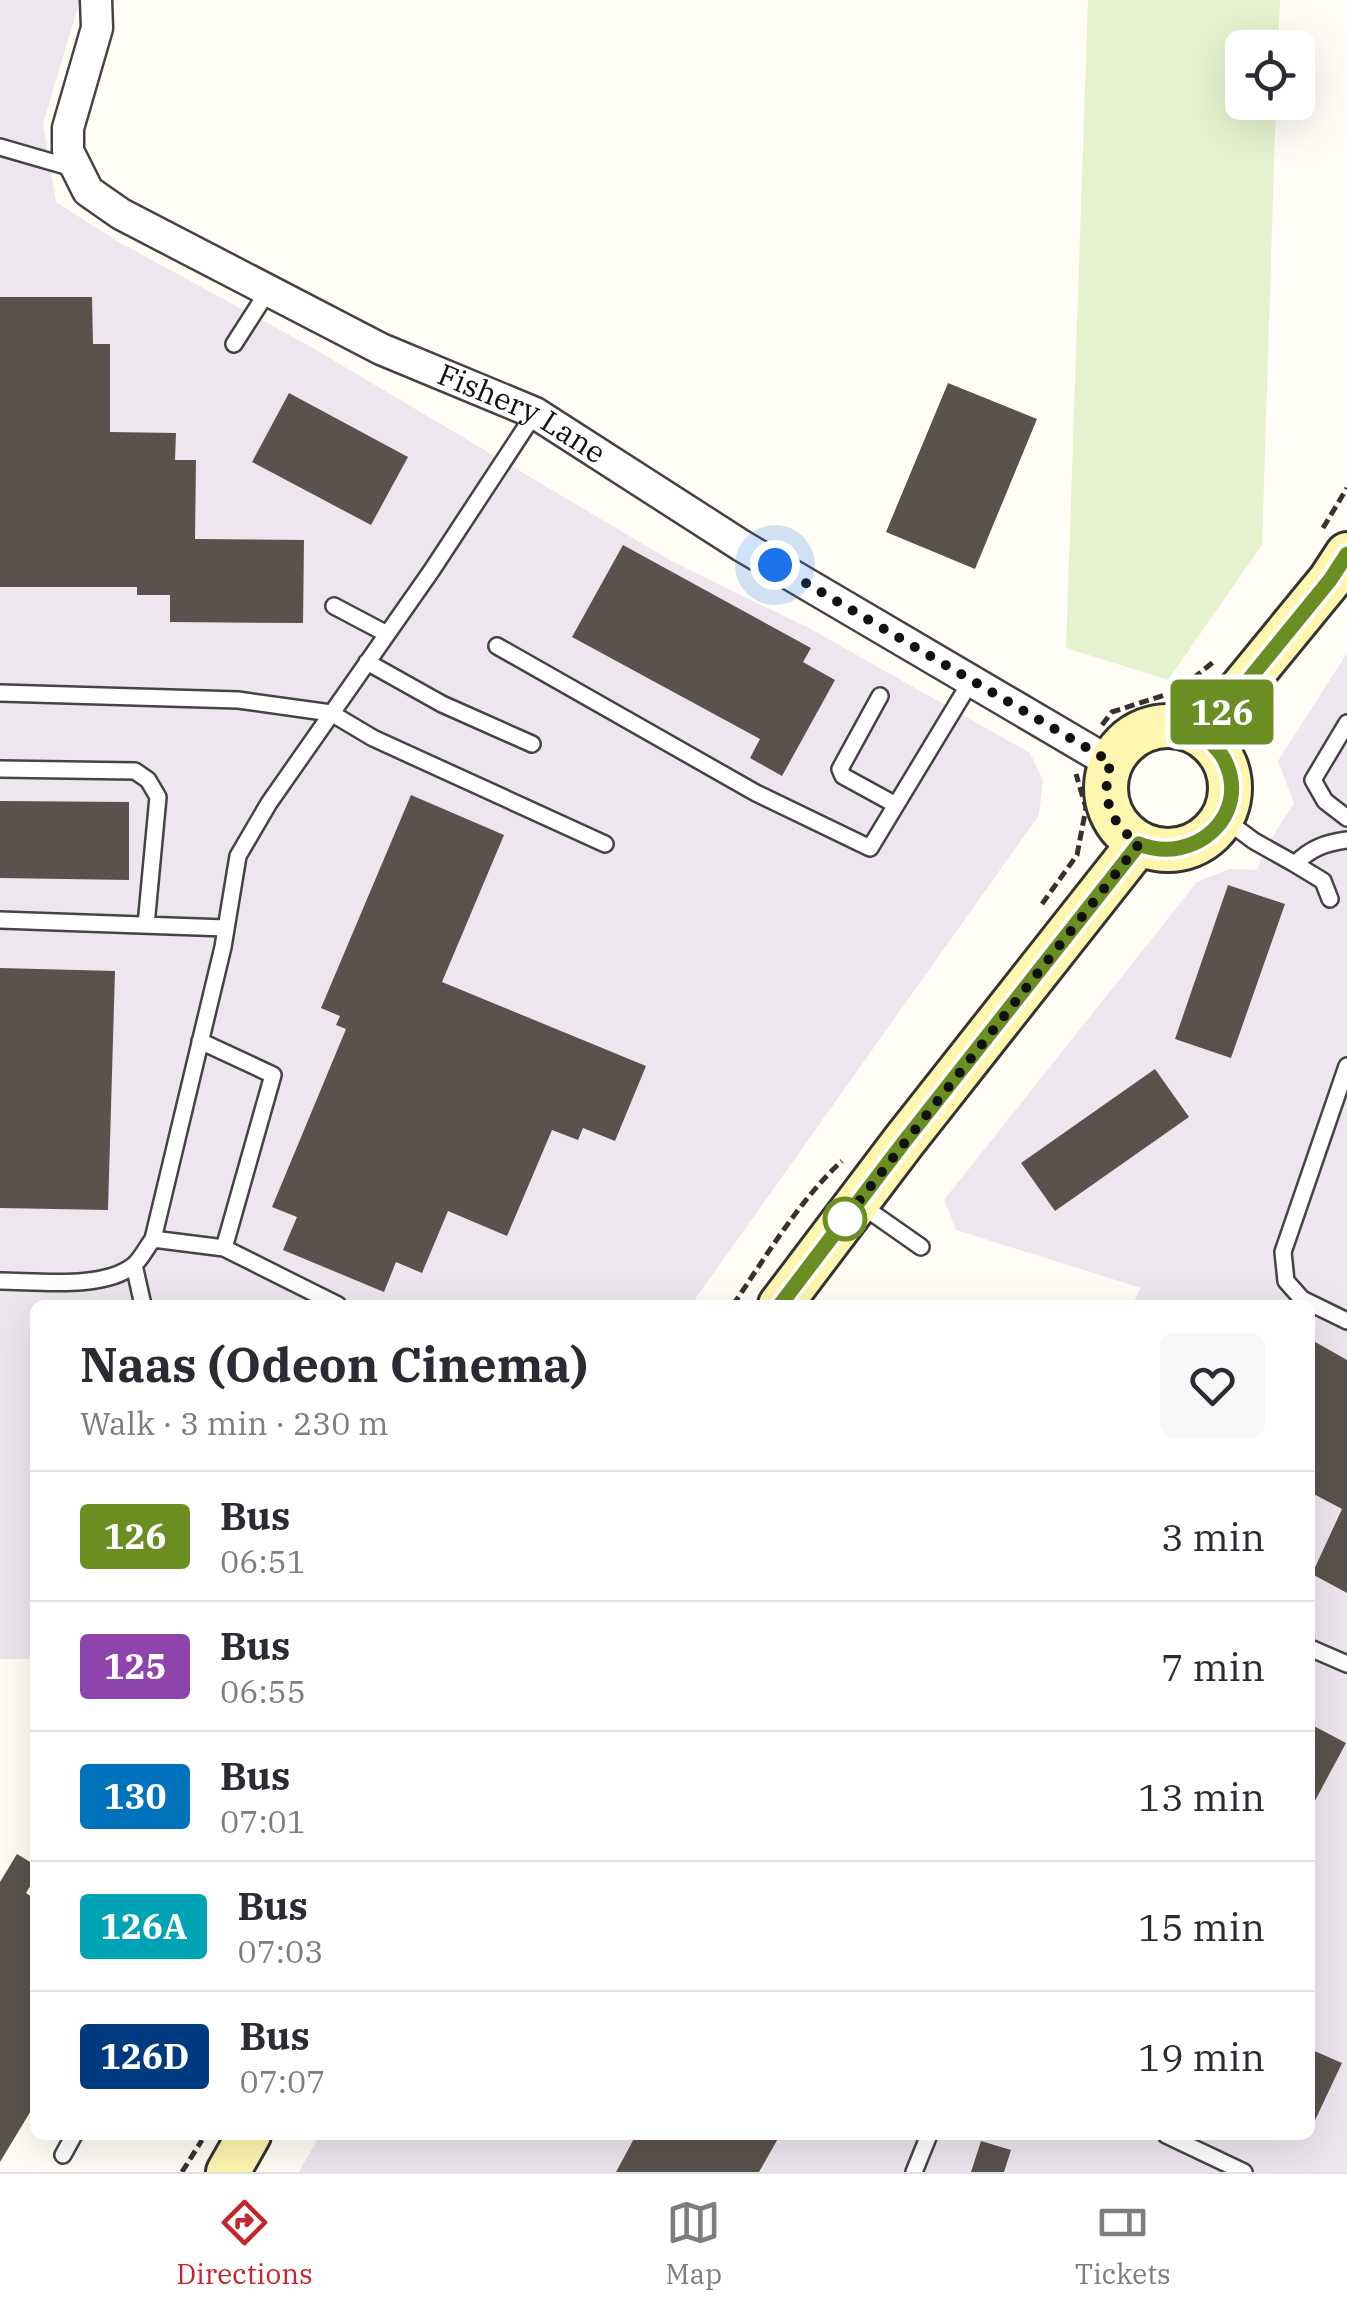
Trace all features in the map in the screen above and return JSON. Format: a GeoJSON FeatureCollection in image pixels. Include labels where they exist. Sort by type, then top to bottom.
{"type":"FeatureCollection","features":[{"type":"Feature","properties":{"kind":"main road"},"geometry":{"type":"LineString","coordinates":[[1203,736],[1330,580],[1334,542]]}},
{"type":"Feature","properties":{"kind":"main road"},"geometry":{"type":"LineString","coordinates":[[1158,726],[1187,728],[1203,736],[1218,748],[1229,770],[1230,797],[1223,818],[1198,843],[1182,849],[1163,850],[1139,844],[1120,828],[1110,810],[1098,755],[1142,730],[1158,726]]}},
{"type":"Feature","properties":{"kind":"main road"},"geometry":{"type":"LineString","coordinates":[[784,1300],[1139,844]]}},
{"type":"Feature","properties":{"kind":"main road"},"geometry":{"type":"LineString","coordinates":[[228,2172],[246,2140]]}},
{"type":"Feature","properties":{"kind":"street"},"geometry":{"type":"LineString","coordinates":[[76,169],[68,152],[68,128],[96,28],[96,0]]}},
{"type":"Feature","properties":{"kind":"street","name":"Fishery Lane"},"geometry":{"type":"LineString","coordinates":[[76,169],[88,191],[120,214],[380,349],[535,413],[742,546],[1098,755]]}},
{"type":"Feature","properties":{"kind":"lane"},"geometry":{"type":"LineString","coordinates":[[0,147],[76,169]]}},
{"type":"Feature","properties":{"kind":"lane"},"geometry":{"type":"LineString","coordinates":[[234,344],[268,291]]}},
{"type":"Feature","properties":{"kind":"lane"},"geometry":{"type":"LineString","coordinates":[[0,1281],[107,1279],[134,1265],[153,1239],[226,928],[238,856],[269,803],[535,413]]}},
{"type":"Feature","properties":{"kind":"lane"},"geometry":{"type":"LineString","coordinates":[[334,606],[387,634]]}},
{"type":"Feature","properties":{"kind":"lane"},"geometry":{"type":"LineString","coordinates":[[497,646],[756,794],[870,848],[971,681]]}},
{"type":"Feature","properties":{"kind":"lane"},"geometry":{"type":"LineString","coordinates":[[367,662],[442,704],[532,744]]}},
{"type":"Feature","properties":{"kind":"lane"},"geometry":{"type":"LineString","coordinates":[[0,693],[238,700],[330,714],[606,844]]}},
{"type":"Feature","properties":{"kind":"lane"},"geometry":{"type":"LineString","coordinates":[[880,696],[840,768],[843,776],[896,805]]}},
{"type":"Feature","properties":{"kind":"lane"},"geometry":{"type":"LineString","coordinates":[[1347,724],[1313,780],[1324,801],[1347,818]]}},
{"type":"Feature","properties":{"kind":"lane"},"geometry":{"type":"LineString","coordinates":[[0,769],[135,771],[148,780],[158,797],[146,925]]}},
{"type":"Feature","properties":{"kind":"lane"},"geometry":{"type":"LineString","coordinates":[[1223,818],[1322,881],[1330,899]]}},
{"type":"Feature","properties":{"kind":"lane"},"geometry":{"type":"LineString","coordinates":[[1295,864],[1308,850],[1347,840]]}},
{"type":"Feature","properties":{"kind":"lane"},"geometry":{"type":"LineString","coordinates":[[0,920],[226,928]]}},
{"type":"Feature","properties":{"kind":"lane"},"geometry":{"type":"LineString","coordinates":[[200,1041],[272,1075],[224,1248]]}},
{"type":"Feature","properties":{"kind":"lane"},"geometry":{"type":"LineString","coordinates":[[1302,1300],[1286,1281],[1284,1252],[1347,1066]]}},
{"type":"Feature","properties":{"kind":"lane"},"geometry":{"type":"LineString","coordinates":[[858,1203],[922,1247]]}},
{"type":"Feature","properties":{"kind":"lane"},"geometry":{"type":"LineString","coordinates":[[153,1239],[224,1248],[328,1300]]}},
{"type":"Feature","properties":{"kind":"lane"},"geometry":{"type":"LineString","coordinates":[[134,1265],[142,1300]]}},
{"type":"Feature","properties":{"kind":"lane"},"geometry":{"type":"LineString","coordinates":[[1315,1306],[1347,1321]]}},
{"type":"Feature","properties":{"kind":"lane"},"geometry":{"type":"LineString","coordinates":[[1315,1650],[1347,1664]]}},
{"type":"Feature","properties":{"kind":"lane"},"geometry":{"type":"LineString","coordinates":[[63,2155],[71,2140]]}},
{"type":"Feature","properties":{"kind":"lane"},"geometry":{"type":"LineString","coordinates":[[914,2172],[928,2140]]}},
{"type":"Feature","properties":{"kind":"lane"},"geometry":{"type":"LineString","coordinates":[[1177,2140],[1244,2172]]}},
{"type":"Feature","properties":{"kind":"path"},"geometry":{"type":"LineString","coordinates":[[1334,542],[1347,488]]}},
{"type":"Feature","properties":{"kind":"path"},"geometry":{"type":"LineString","coordinates":[[1032,918],[1077,855],[1086,808],[1076,776],[1098,755],[1112,712],[1177,691],[1216,660]]}},
{"type":"Feature","properties":{"kind":"path"},"geometry":{"type":"LineString","coordinates":[[737,1300],[827,1175],[849,1154]]}},
{"type":"Feature","properties":{"kind":"path"},"geometry":{"type":"LineString","coordinates":[[182,2172],[202,2140]]}},
{"type":"Feature","properties":{"kind":"shaded area"},"geometry":{"type":"Polygon","coordinates":[[[0,0],[80,0],[43,124],[56,202],[117,241],[306,344],[675,563],[809,628],[1030,753],[1043,780],[1039,815],[695,1300],[30,1300],[30,1659],[0,1659],[0,0]]]}},
{"type":"Feature","properties":{"kind":"shaded area"},"geometry":{"type":"Polygon","coordinates":[[[1347,653],[1347,2172],[299,2172],[317,2140],[1315,2140],[1315,1300],[1135,1300],[1141,1288],[956,1230],[944,1200],[1197,882],[1229,869],[1257,870],[1266,847],[1294,803],[1278,761],[1347,653]]]}},
{"type":"Feature","properties":{"kind":"green space"},"geometry":{"type":"Polygon","coordinates":[[[1088,0],[1280,0],[1279,30],[1225,30],[1225,120],[1275,120],[1262,545],[1168,680],[1066,648],[1088,0]]]}},
{"type":"Feature","properties":{"kind":"building"},"geometry":{"type":"Polygon","coordinates":[[[0,297],[92,297],[93,344],[110,344],[110,432],[176,433],[175,460],[196,460],[195,539],[304,540],[303,623],[170,622],[170,595],[137,595],[137,587],[0,587],[0,297]]]}},
{"type":"Feature","properties":{"kind":"building"},"geometry":{"type":"Polygon","coordinates":[[[948,383],[1037,419],[975,569],[886,532],[948,383]]]}},
{"type":"Feature","properties":{"kind":"building"},"geometry":{"type":"Polygon","coordinates":[[[289,393],[408,457],[371,525],[252,462],[289,393]]]}},
{"type":"Feature","properties":{"kind":"building"},"geometry":{"type":"Polygon","coordinates":[[[623,545],[811,648],[803,662],[835,680],[782,776],[750,758],[760,739],[572,637],[623,545]]]}},
{"type":"Feature","properties":{"kind":"building"},"geometry":{"type":"Polygon","coordinates":[[[411,795],[504,835],[442,982],[646,1066],[615,1141],[583,1128],[578,1140],[552,1130],[507,1236],[448,1211],[422,1273],[396,1262],[384,1292],[283,1250],[297,1217],[272,1207],[346,1029],[336,1025],[340,1016],[321,1008],[411,795]]]}},
{"type":"Feature","properties":{"kind":"building"},"geometry":{"type":"Polygon","coordinates":[[[0,801],[129,802],[129,880],[0,878],[0,801]]]}},
{"type":"Feature","properties":{"kind":"building"},"geometry":{"type":"Polygon","coordinates":[[[1228,885],[1285,904],[1231,1058],[1175,1039],[1228,885]]]}},
{"type":"Feature","properties":{"kind":"building"},"geometry":{"type":"Polygon","coordinates":[[[0,968],[115,971],[108,1210],[0,1208],[0,968]]]}},
{"type":"Feature","properties":{"kind":"building"},"geometry":{"type":"Polygon","coordinates":[[[1155,1069],[1189,1117],[1055,1211],[1021,1163],[1155,1069]]]}},
{"type":"Feature","properties":{"kind":"building"},"geometry":{"type":"Polygon","coordinates":[[[1315,1342],[1347,1360],[1347,1593],[1315,1576],[1315,1568],[1342,1509],[1315,1495],[1315,1342]]]}},
{"type":"Feature","properties":{"kind":"building"},"geometry":{"type":"Polygon","coordinates":[[[1315,1727],[1346,1743],[1315,1801],[1315,1727]]]}},
{"type":"Feature","properties":{"kind":"building"},"geometry":{"type":"Polygon","coordinates":[[[17,1854],[30,1862],[30,1886],[26,1893],[30,1896],[30,2112],[0,2162],[0,1882],[17,1854]]]}},
{"type":"Feature","properties":{"kind":"building"},"geometry":{"type":"Polygon","coordinates":[[[1315,2051],[1342,2063],[1315,2120],[1315,2051]]]}},
{"type":"Feature","properties":{"kind":"building"},"geometry":{"type":"Polygon","coordinates":[[[633,2140],[777,2140],[759,2172],[616,2172],[633,2140]]]}},
{"type":"Feature","properties":{"kind":"building"},"geometry":{"type":"Polygon","coordinates":[[[981,2141],[1011,2150],[1004,2172],[971,2172],[981,2141]]]}},
{"type":"Feature","properties":{"kind":"bus line","name":"126"},"geometry":{"type":"LineString","coordinates":[[784,1300],[1139,844],[1163,850],[1182,849],[1198,843],[1223,818],[1230,797],[1229,770],[1218,748],[1203,736],[1347,554]]}},
{"type":"Feature","properties":{"kind":"route"},"geometry":{"type":"LineString","coordinates":[[775,565],[1111,762],[1106,776],[1110,810],[1120,828],[1139,844],[838,1228],[845,1219]]}}]}
